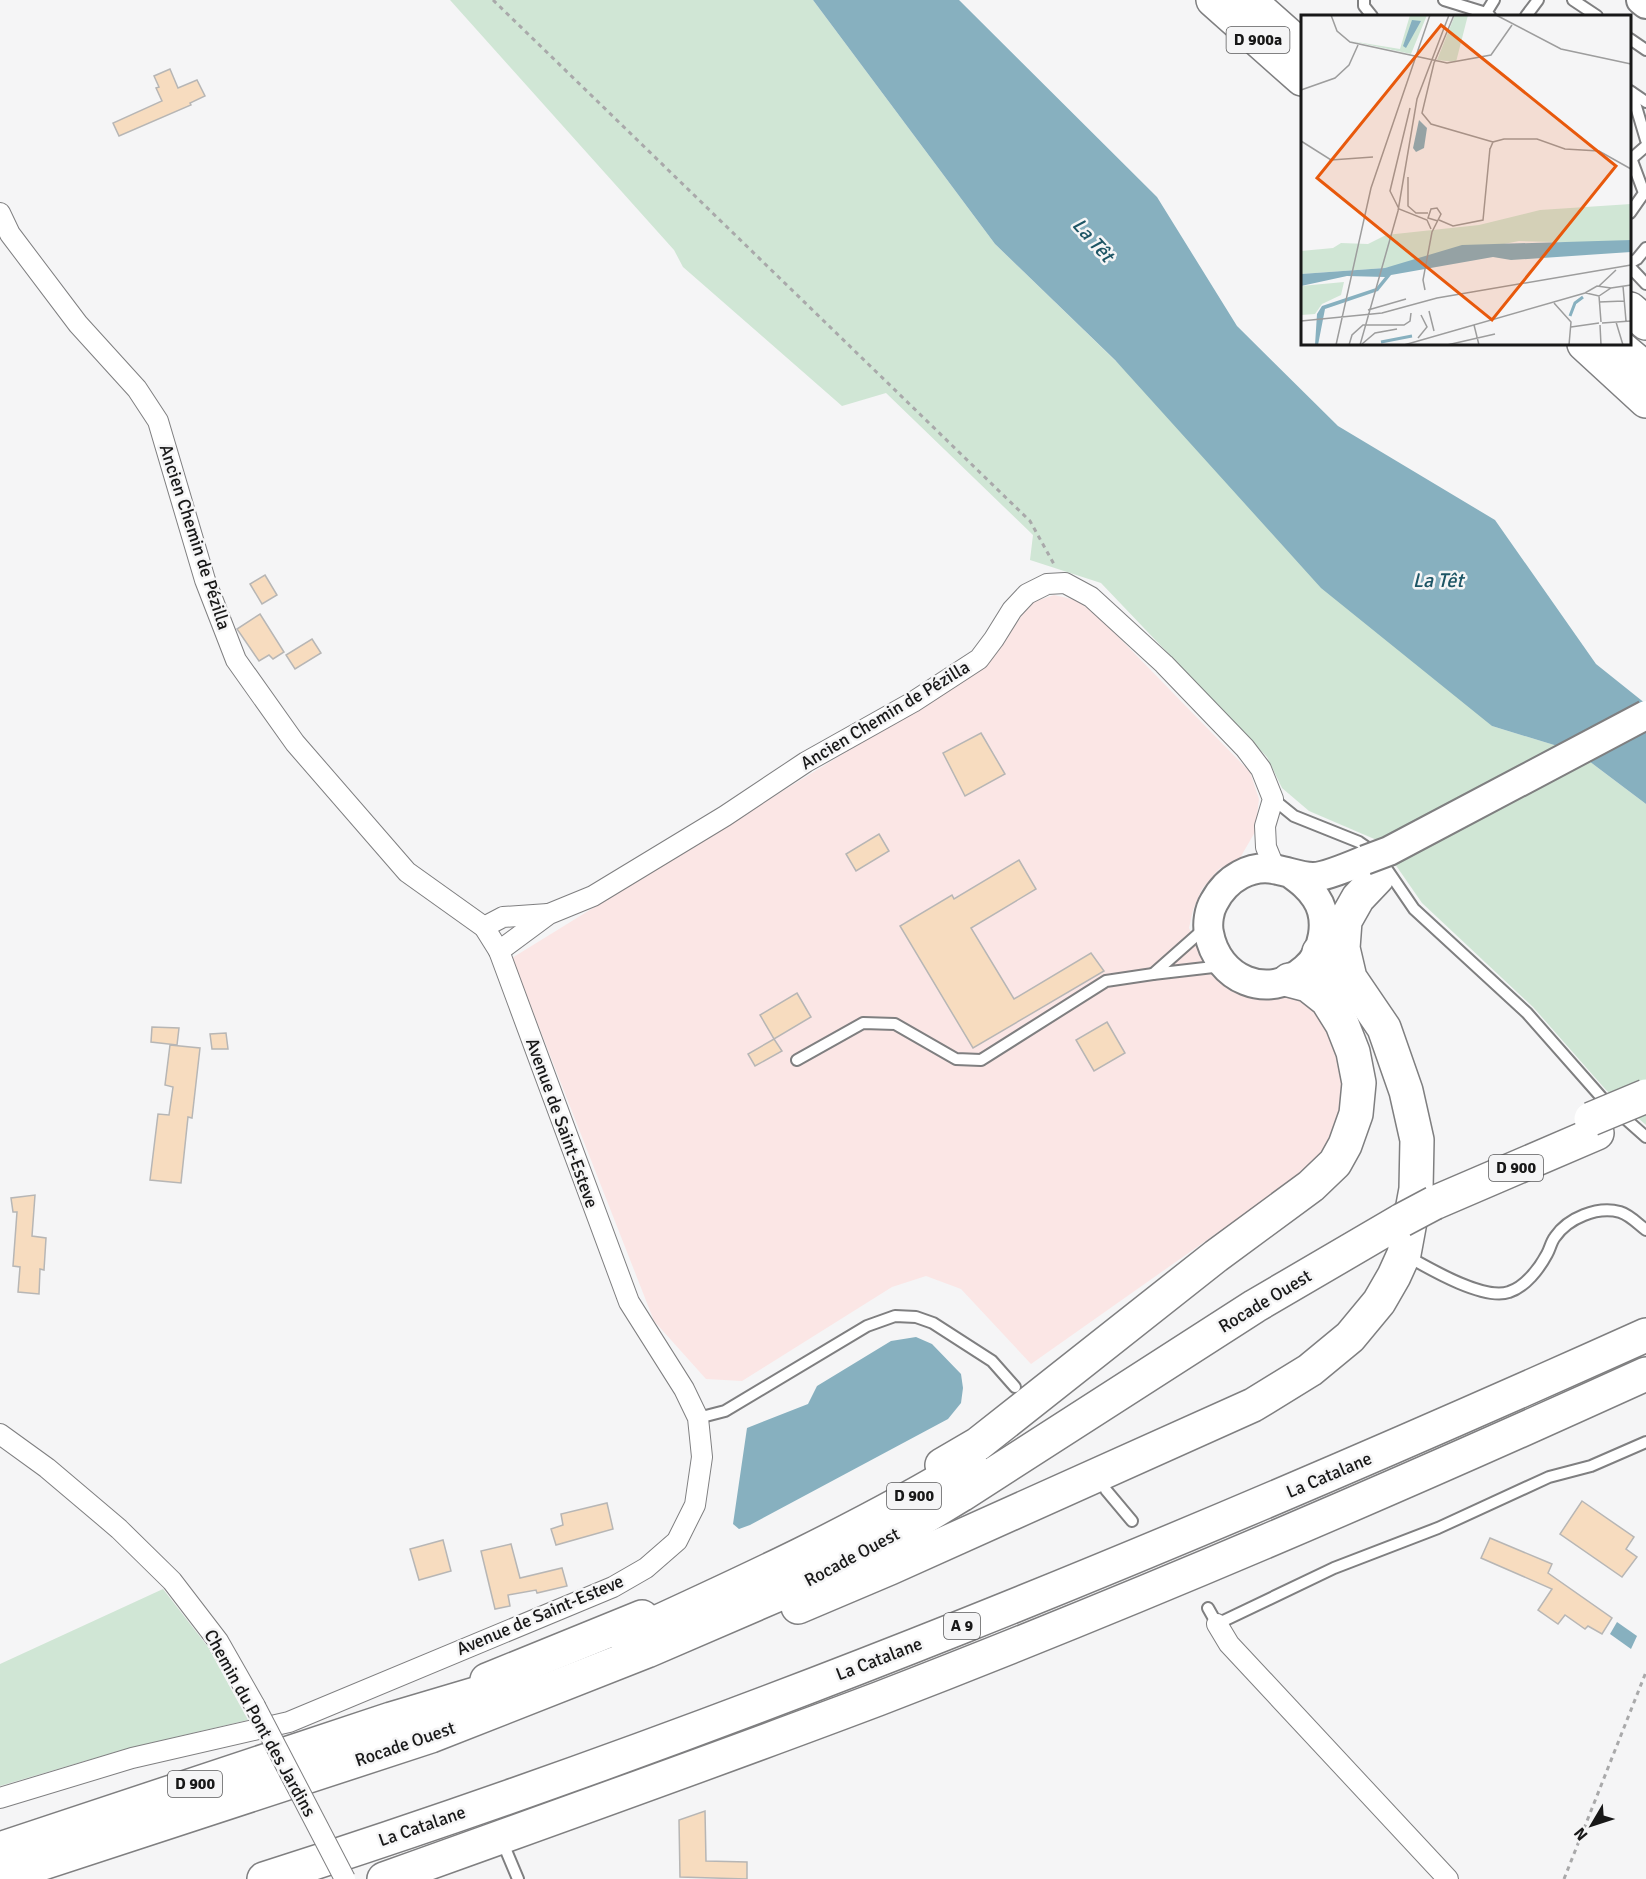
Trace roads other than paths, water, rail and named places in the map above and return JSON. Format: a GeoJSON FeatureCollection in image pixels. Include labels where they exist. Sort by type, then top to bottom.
{"type":"FeatureCollection","features":[{"type":"Feature","properties":{"kind":"highway","name":"D 900a"},"geometry":{"type":"LineString","coordinates":[[1213,0],[1301,78]]}},
{"type":"Feature","properties":{"kind":"highway","name":"D 900a"},"geometry":{"type":"LineString","coordinates":[[1249,0],[1301,46]]}},
{"type":"Feature","properties":{"kind":"highway"},"geometry":{"type":"LineString","coordinates":[[1631,311],[1646,323]]}},
{"type":"Feature","properties":{"kind":"highway"},"geometry":{"type":"LineString","coordinates":[[1631,333],[1646,345]]}},
{"type":"Feature","properties":{"kind":"highway"},"geometry":{"type":"LineString","coordinates":[[1585,345],[1646,401]]}},
{"type":"Feature","properties":{"kind":"highway"},"geometry":{"type":"LineString","coordinates":[[1617,345],[1646,369]]}},
{"type":"Feature","properties":{"kind":"highway"},"geometry":{"type":"LineString","coordinates":[[431,1736],[634,1669],[751,1627],[890,1568],[1253,1405],[1310,1370],[1350,1337],[1379,1302],[1404,1254],[1416,1189],[1417,1140],[1406,1091],[1384,1028],[1350,978],[1343,948],[1345,921],[1371,869]]}},
{"type":"Feature","properties":{"kind":"highway"},"geometry":{"type":"LineString","coordinates":[[1321,945],[1343,991],[1375,1031],[1391,1057],[1406,1091]]}},
{"type":"Feature","properties":{"kind":"highway"},"geometry":{"type":"LineString","coordinates":[[391,1719],[753,1570],[881,1502],[978,1444],[1216,1256],[1311,1186],[1335,1163],[1346,1145],[1356,1114],[1359,1083],[1353,1052],[1342,1024],[1327,1000],[1308,985],[1289,980]]}},
{"type":"Feature","properties":{"kind":"highway","name":"Rocade Ouest"},"geometry":{"type":"LineString","coordinates":[[0,1849],[391,1719],[482,1692],[604,1646],[776,1568],[855,1529],[935,1484],[1007,1441],[1129,1360],[1239,1292],[1419,1203],[1594,1126],[1646,1096]]}},
{"type":"Feature","properties":{"kind":"highway","name":"Rocade Ouest"},"geometry":{"type":"LineString","coordinates":[[1594,1126],[1646,1112]]}},
{"type":"Feature","properties":{"kind":"highway","name":"Rocade Ouest"},"geometry":{"type":"LineString","coordinates":[[0,1877],[431,1736],[647,1651],[800,1585],[952,1501],[1419,1203]]}},
{"type":"Feature","properties":{"kind":"highway","name":"La Catalane"},"geometry":{"type":"LineString","coordinates":[[264,1879],[590,1769],[879,1659],[1166,1545],[1416,1438],[1646,1335]]}},
{"type":"Feature","properties":{"kind":"highway","name":"La Catalane"},"geometry":{"type":"LineString","coordinates":[[384,1879],[878,1699],[1139,1594],[1428,1473],[1646,1374]]}},
{"type":"Feature","properties":{"kind":"main road"},"geometry":{"type":"LineString","coordinates":[[1641,0],[1646,4]]}},
{"type":"Feature","properties":{"kind":"main road"},"geometry":{"type":"LineString","coordinates":[[1646,715],[1389,851],[1371,869],[1337,904],[1321,945],[1306,968],[1289,980],[1275,984],[1247,981],[1234,975],[1223,966],[1212,947],[1208,926],[1212,904],[1224,885],[1243,873],[1259,868],[1315,877],[1371,869],[1423,850],[1646,732]]}},
{"type":"Feature","properties":{"kind":"main road"},"geometry":{"type":"LineString","coordinates":[[1283,871],[1306,885],[1318,900],[1324,919],[1321,945]]}},
{"type":"Feature","properties":{"kind":"street","name":"Ancien Chemin de Pézilla"},"geometry":{"type":"LineString","coordinates":[[0,213],[10,234],[78,324],[137,388],[158,421],[205,580],[237,660],[295,743],[407,872],[484,927],[503,917],[549,914]]}},
{"type":"Feature","properties":{"kind":"street","name":"Ancien Chemin de Pézilla"},"geometry":{"type":"LineString","coordinates":[[499,951],[549,914],[593,896],[725,816],[806,762],[913,702],[979,659],[1012,610],[1027,594],[1047,584],[1065,583],[1091,597],[1164,664],[1245,748],[1261,770],[1273,799]]}},
{"type":"Feature","properties":{"kind":"street"},"geometry":{"type":"LineString","coordinates":[[1273,799],[1265,826],[1266,847],[1283,871]]}},
{"type":"Feature","properties":{"kind":"street","name":"Avenue de Saint-Esteve"},"geometry":{"type":"LineString","coordinates":[[0,1798],[132,1758],[289,1722],[613,1587],[646,1568],[677,1541],[695,1505],[702,1457],[698,1418],[684,1389],[629,1302],[499,951],[484,927]]}},
{"type":"Feature","properties":{"kind":"street","name":"Chemin du Pont des Jardins"},"geometry":{"type":"LineString","coordinates":[[0,1434],[47,1468],[119,1529],[172,1581],[218,1641],[255,1706],[345,1879]]}},
{"type":"Feature","properties":{"kind":"street"},"geometry":{"type":"LineString","coordinates":[[1212,1616],[1229,1644],[1448,1879]]}},
{"type":"Feature","properties":{"kind":"lane"},"geometry":{"type":"LineString","coordinates":[[1364,0],[1364,6],[1371,15]]}},
{"type":"Feature","properties":{"kind":"lane"},"geometry":{"type":"LineString","coordinates":[[1444,0],[1488,15],[1494,0]]}},
{"type":"Feature","properties":{"kind":"lane"},"geometry":{"type":"LineString","coordinates":[[1527,15],[1538,0]]}},
{"type":"Feature","properties":{"kind":"lane"},"geometry":{"type":"LineString","coordinates":[[1573,0],[1596,15]]}},
{"type":"Feature","properties":{"kind":"lane"},"geometry":{"type":"LineString","coordinates":[[1631,40],[1646,50]]}},
{"type":"Feature","properties":{"kind":"lane"},"geometry":{"type":"LineString","coordinates":[[1631,92],[1646,102]]}},
{"type":"Feature","properties":{"kind":"lane"},"geometry":{"type":"LineString","coordinates":[[1631,92],[1646,140]]}},
{"type":"Feature","properties":{"kind":"lane"},"geometry":{"type":"LineString","coordinates":[[1631,158],[1646,146]]}},
{"type":"Feature","properties":{"kind":"lane"},"geometry":{"type":"LineString","coordinates":[[1631,161],[1644,193],[1631,210]]}},
{"type":"Feature","properties":{"kind":"lane"},"geometry":{"type":"LineString","coordinates":[[1631,264],[1646,248]]}},
{"type":"Feature","properties":{"kind":"lane"},"geometry":{"type":"LineString","coordinates":[[1631,267],[1646,284]]}},
{"type":"Feature","properties":{"kind":"lane"},"geometry":{"type":"LineString","coordinates":[[1273,799],[1294,816],[1359,842],[1373,850],[1414,909],[1527,1013],[1602,1098],[1646,1137]]}},
{"type":"Feature","properties":{"kind":"lane"},"geometry":{"type":"LineString","coordinates":[[1153,974],[1208,926]]}},
{"type":"Feature","properties":{"kind":"lane"},"geometry":{"type":"LineString","coordinates":[[797,1060],[863,1023],[895,1024],[956,1059],[981,1060],[1106,981],[1223,966]]}},
{"type":"Feature","properties":{"kind":"lane"},"geometry":{"type":"LineString","coordinates":[[1404,1254],[1440,1275],[1481,1291],[1508,1293],[1530,1278],[1546,1256],[1555,1237],[1571,1220],[1598,1210],[1620,1212],[1646,1230]]}},
{"type":"Feature","properties":{"kind":"lane"},"geometry":{"type":"LineString","coordinates":[[698,1418],[725,1411],[867,1326],[895,1316],[916,1317],[933,1323],[992,1361],[1015,1387]]}},
{"type":"Feature","properties":{"kind":"lane"},"geometry":{"type":"LineString","coordinates":[[1212,1616],[1438,1528],[1549,1477],[1591,1466],[1646,1442]]}},
{"type":"Feature","properties":{"kind":"lane"},"geometry":{"type":"LineString","coordinates":[[1106,1490],[1132,1521]]}},
{"type":"Feature","properties":{"kind":"lane"},"geometry":{"type":"LineString","coordinates":[[501,1838],[518,1879]]}},
{"type":"Feature","properties":{"kind":"water","name":"La Têt"},"geometry":{"type":"Polygon","coordinates":[[[813,0],[959,0],[1157,197],[1237,326],[1338,426],[1495,520],[1596,664],[1646,704],[1646,804],[1577,752],[1492,726],[1321,588],[1115,360],[995,244],[813,0]]]}},
{"type":"Feature","properties":{"kind":"water"},"geometry":{"type":"Polygon","coordinates":[[[916,1337],[932,1344],[961,1374],[963,1388],[961,1403],[948,1419],[750,1525],[739,1529],[733,1524],[747,1428],[808,1404],[817,1386],[891,1341],[916,1337]]]}},
{"type":"Feature","properties":{"kind":"water"},"geometry":{"type":"Polygon","coordinates":[[[1617,1622],[1637,1636],[1631,1649],[1610,1634],[1617,1622]]]}}]}
